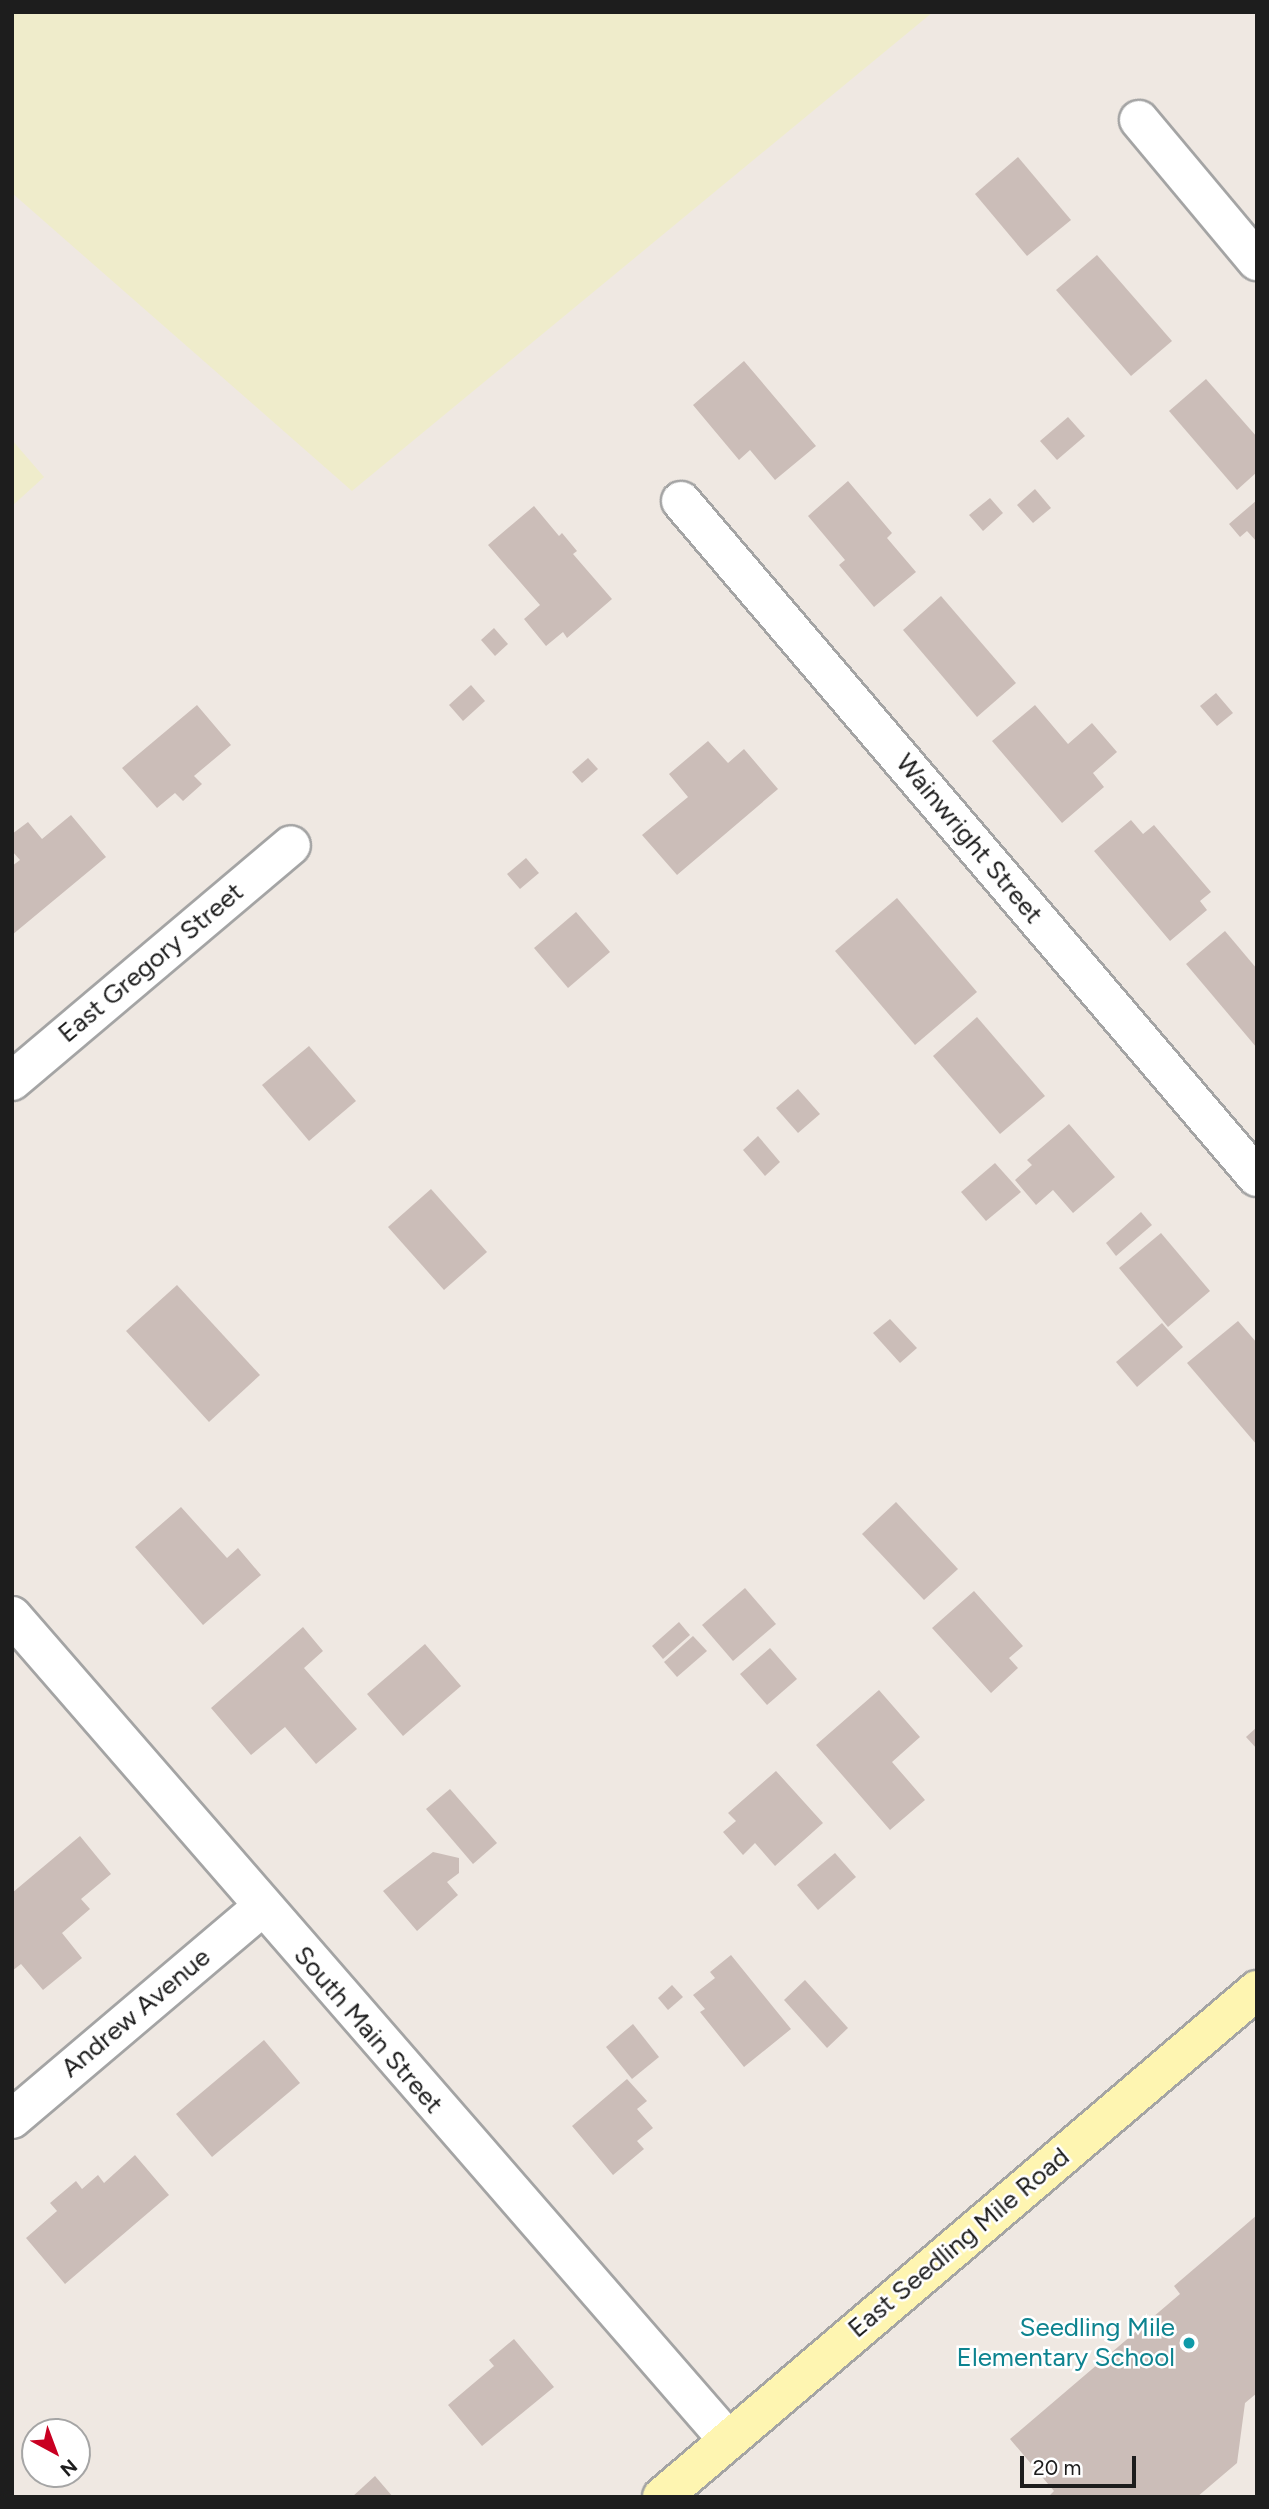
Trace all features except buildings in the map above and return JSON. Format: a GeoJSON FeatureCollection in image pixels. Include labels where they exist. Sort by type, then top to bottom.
{"type":"FeatureCollection","features":[{"type":"Feature","properties":{"kind":"street"},"geometry":{"type":"LineString","coordinates":[[1139,120],[1257,261]]}},
{"type":"Feature","properties":{"kind":"street","name":"Wainwright Street"},"geometry":{"type":"LineString","coordinates":[[681,501],[1257,1177]]}},
{"type":"Feature","properties":{"kind":"street","name":"East Gregory Street"},"geometry":{"type":"LineString","coordinates":[[12,1081],[290,845]]}},
{"type":"Feature","properties":{"kind":"street","name":"South Main Street"},"geometry":{"type":"LineString","coordinates":[[12,1616],[261,1908],[728,2441]]}},
{"type":"Feature","properties":{"kind":"street","name":"Andrew Avenue"},"geometry":{"type":"LineString","coordinates":[[12,2119],[261,1908]]}},
{"type":"Feature","properties":{"kind":"street","name":"East Seedling Mile Road"},"geometry":{"type":"LineString","coordinates":[[662,2497],[1257,1990]]}},
{"type":"Feature","properties":{"kind":"shaded area"},"geometry":{"type":"Polygon","coordinates":[[[12,12],[933,12],[352,491],[12,193],[12,12]]]}},
{"type":"Feature","properties":{"kind":"shaded area"},"geometry":{"type":"Polygon","coordinates":[[[12,440],[44,477],[12,506],[12,440]]]}},
{"type":"Feature","properties":{"kind":"place","name":"Seedling Mile Elementary School"},"geometry":{"type":"Point","coordinates":[1189,2343]}}]}
